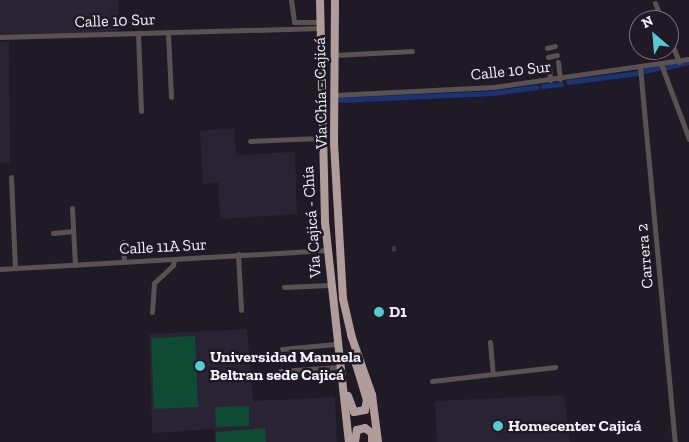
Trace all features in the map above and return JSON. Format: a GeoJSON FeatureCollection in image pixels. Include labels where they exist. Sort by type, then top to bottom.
{"type":"FeatureCollection","features":[{"type":"Feature","properties":{"kind":"highway","name":"Vía Cajicá - Chía"},"geometry":{"type":"LineString","coordinates":[[320,0],[321,138],[327,250],[339,370],[350,442]]}},
{"type":"Feature","properties":{"kind":"highway","name":"Vía Chía - Cajicá"},"geometry":{"type":"LineString","coordinates":[[334,4],[334,95],[343,299],[376,413],[378,442]]}},
{"type":"Feature","properties":{"kind":"highway"},"geometry":{"type":"LineString","coordinates":[[339,370],[345,379],[350,408],[357,413],[365,410],[367,400],[356,364],[358,353]]}},
{"type":"Feature","properties":{"kind":"highway"},"geometry":{"type":"LineString","coordinates":[[355,442],[357,430],[365,428],[372,433],[372,442]]}},
{"type":"Feature","properties":{"kind":"street"},"geometry":{"type":"LineString","coordinates":[[291,0],[294,22],[321,25]]}},
{"type":"Feature","properties":{"kind":"street"},"geometry":{"type":"LineString","coordinates":[[655,3],[658,10]]}},
{"type":"Feature","properties":{"kind":"street","name":"Calle 10 Sur"},"geometry":{"type":"LineString","coordinates":[[0,37],[168,33],[321,25]]}},
{"type":"Feature","properties":{"kind":"street"},"geometry":{"type":"LineString","coordinates":[[138,33],[141,111]]}},
{"type":"Feature","properties":{"kind":"street"},"geometry":{"type":"LineString","coordinates":[[168,33],[171,97]]}},
{"type":"Feature","properties":{"kind":"street"},"geometry":{"type":"LineString","coordinates":[[547,48],[555,46]]}},
{"type":"Feature","properties":{"kind":"street"},"geometry":{"type":"LineString","coordinates":[[334,55],[412,51]]}},
{"type":"Feature","properties":{"kind":"street"},"geometry":{"type":"LineString","coordinates":[[548,57],[557,55]]}},
{"type":"Feature","properties":{"kind":"street","name":"Calle 10 Sur"},"geometry":{"type":"LineString","coordinates":[[334,95],[485,88],[560,79],[689,59]]}},
{"type":"Feature","properties":{"kind":"street"},"geometry":{"type":"LineString","coordinates":[[661,64],[689,139]]}},
{"type":"Feature","properties":{"kind":"street"},"geometry":{"type":"LineString","coordinates":[[550,80],[549,67],[558,65],[560,79]]}},
{"type":"Feature","properties":{"kind":"street","name":"Carrera 2"},"geometry":{"type":"LineString","coordinates":[[640,67],[675,442]]}},
{"type":"Feature","properties":{"kind":"street"},"geometry":{"type":"LineString","coordinates":[[250,141],[321,138]]}},
{"type":"Feature","properties":{"kind":"street"},"geometry":{"type":"LineString","coordinates":[[11,177],[15,268]]}},
{"type":"Feature","properties":{"kind":"street"},"geometry":{"type":"LineString","coordinates":[[72,208],[75,265]]}},
{"type":"Feature","properties":{"kind":"street"},"geometry":{"type":"LineString","coordinates":[[53,233],[73,231]]}},
{"type":"Feature","properties":{"kind":"street"},"geometry":{"type":"LineString","coordinates":[[123,242],[124,262]]}},
{"type":"Feature","properties":{"kind":"street","name":"Calle 11A Sur"},"geometry":{"type":"LineString","coordinates":[[0,269],[327,250]]}},
{"type":"Feature","properties":{"kind":"street"},"geometry":{"type":"LineString","coordinates":[[238,254],[242,310]]}},
{"type":"Feature","properties":{"kind":"street"},"geometry":{"type":"LineString","coordinates":[[152,312],[154,283],[173,265],[174,259]]}},
{"type":"Feature","properties":{"kind":"street"},"geometry":{"type":"LineString","coordinates":[[284,287],[330,285]]}},
{"type":"Feature","properties":{"kind":"street"},"geometry":{"type":"LineString","coordinates":[[490,342],[493,374]]}},
{"type":"Feature","properties":{"kind":"street"},"geometry":{"type":"LineString","coordinates":[[282,349],[336,344]]}},
{"type":"Feature","properties":{"kind":"street"},"geometry":{"type":"LineString","coordinates":[[432,381],[555,367]]}},
{"type":"Feature","properties":{"kind":"street"},"geometry":{"type":"LineString","coordinates":[[280,371],[339,370]]}},
{"type":"Feature","properties":{"kind":"shaded area"},"geometry":{"type":"Polygon","coordinates":[[[0,0],[118,0],[118,33],[0,35],[0,0]]]}},
{"type":"Feature","properties":{"kind":"shaded area"},"geometry":{"type":"Polygon","coordinates":[[[9,41],[10,162],[0,163],[0,42],[9,41]]]}},
{"type":"Feature","properties":{"kind":"shaded area"},"geometry":{"type":"Polygon","coordinates":[[[234,128],[236,155],[295,152],[297,214],[220,219],[218,182],[203,184],[200,131],[234,128]]]}},
{"type":"Feature","properties":{"kind":"shaded area","name":"Universidad Manuela Beltran sede Cajicá"},"geometry":{"type":"Polygon","coordinates":[[[247,329],[253,401],[335,397],[337,442],[215,442],[214,429],[152,433],[149,334],[247,329]]]}},
{"type":"Feature","properties":{"kind":"shaded area"},"geometry":{"type":"Polygon","coordinates":[[[564,395],[570,442],[437,442],[435,401],[564,395]]]}},
{"type":"Feature","properties":{"kind":"green space"},"geometry":{"type":"Polygon","coordinates":[[[195,336],[198,407],[154,409],[151,338],[195,336]]]}},
{"type":"Feature","properties":{"kind":"green space"},"geometry":{"type":"Polygon","coordinates":[[[249,406],[249,426],[216,427],[215,407],[249,406]]]}},
{"type":"Feature","properties":{"kind":"green space"},"geometry":{"type":"Polygon","coordinates":[[[265,428],[266,442],[216,442],[216,432],[265,428]]]}},
{"type":"Feature","properties":{"kind":"waterway"},"geometry":{"type":"LineString","coordinates":[[667,67],[689,62]]}},
{"type":"Feature","properties":{"kind":"waterway"},"geometry":{"type":"LineString","coordinates":[[644,71],[658,68]]}},
{"type":"Feature","properties":{"kind":"waterway"},"geometry":{"type":"LineString","coordinates":[[568,82],[637,73]]}},
{"type":"Feature","properties":{"kind":"waterway"},"geometry":{"type":"LineString","coordinates":[[543,86],[561,84]]}},
{"type":"Feature","properties":{"kind":"waterway"},"geometry":{"type":"LineString","coordinates":[[340,100],[493,93],[537,87]]}},
{"type":"Feature","properties":{"kind":"tunnel"},"geometry":{"type":"LineString","coordinates":[[392,249],[396,248]]}},
{"type":"Feature","properties":{"kind":"place","name":"D1"},"geometry":{"type":"Point","coordinates":[379,312]}},
{"type":"Feature","properties":{"kind":"place","name":"Universidad Manuela Beltran sede Cajicá"},"geometry":{"type":"Point","coordinates":[200,366]}},
{"type":"Feature","properties":{"kind":"place","name":"Homecenter Cajicá"},"geometry":{"type":"Point","coordinates":[498,426]}}]}
